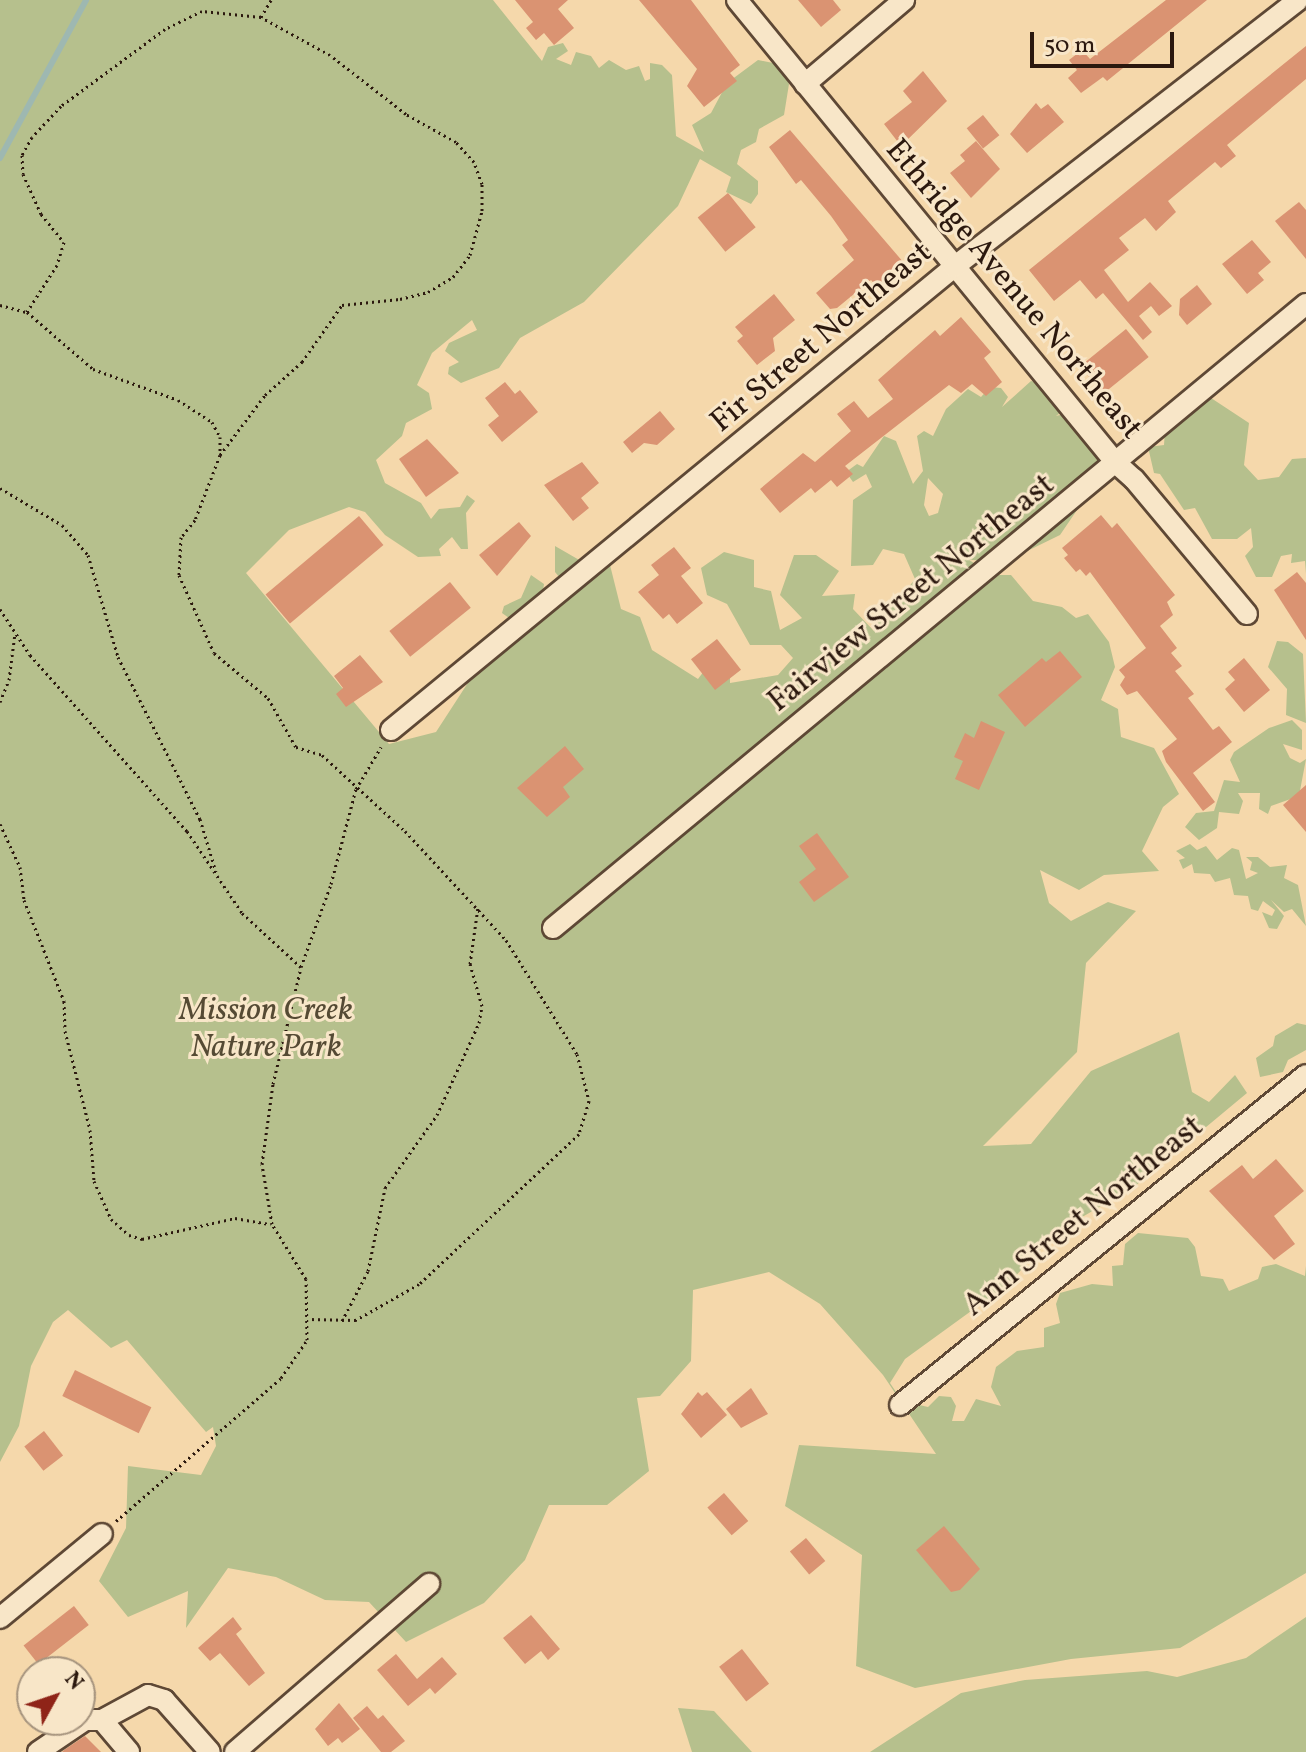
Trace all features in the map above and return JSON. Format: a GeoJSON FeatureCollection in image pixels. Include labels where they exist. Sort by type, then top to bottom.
{"type":"FeatureCollection","features":[{"type":"Feature","properties":{"kind":"street","name":"Ethridge Avenue Northeast"},"geometry":{"type":"LineString","coordinates":[[737,0],[1116,463],[1247,614]]}},
{"type":"Feature","properties":{"kind":"street"},"geometry":{"type":"LineString","coordinates":[[805,84],[904,0]]}},
{"type":"Feature","properties":{"kind":"street","name":"Fir Street Northeast"},"geometry":{"type":"LineString","coordinates":[[391,730],[954,267],[1298,0]]}},
{"type":"Feature","properties":{"kind":"street","name":"Fairview Street Northeast"},"geometry":{"type":"LineString","coordinates":[[553,928],[1306,304]]}},
{"type":"Feature","properties":{"kind":"street","name":"Ann Street Northeast"},"geometry":{"type":"LineString","coordinates":[[900,1405],[1306,1075]]}},
{"type":"Feature","properties":{"kind":"street"},"geometry":{"type":"LineString","coordinates":[[0,1618],[102,1534]]}},
{"type":"Feature","properties":{"kind":"street"},"geometry":{"type":"LineString","coordinates":[[235,1752],[429,1584]]}},
{"type":"Feature","properties":{"kind":"street"},"geometry":{"type":"LineString","coordinates":[[38,1752],[85,1720],[102,1720],[131,1700],[148,1695],[164,1700],[210,1752]]}},
{"type":"Feature","properties":{"kind":"street"},"geometry":{"type":"LineString","coordinates":[[102,1720],[129,1752]]}},
{"type":"Feature","properties":{"kind":"path"},"geometry":{"type":"LineString","coordinates":[[261,17],[271,0]]}},
{"type":"Feature","properties":{"kind":"path"},"geometry":{"type":"LineString","coordinates":[[27,312],[41,282],[57,265],[64,242],[41,214],[23,174],[22,155],[32,137],[61,106],[165,29],[202,11],[261,17],[330,55],[406,114],[456,142],[474,162],[482,184],[482,211],[470,255],[453,277],[428,292],[400,299],[342,305],[302,362],[265,395],[220,455],[195,520],[181,537],[179,575],[214,653],[268,698],[296,747],[322,755],[405,831],[506,940],[577,1054],[589,1101],[579,1134],[419,1284],[376,1312],[342,1321],[308,1319]]}},
{"type":"Feature","properties":{"kind":"path"},"geometry":{"type":"LineString","coordinates":[[0,305],[27,312],[93,369],[178,400],[212,422],[220,437],[220,455]]}},
{"type":"Feature","properties":{"kind":"path"},"geometry":{"type":"LineString","coordinates":[[0,488],[62,525],[88,555],[118,657],[200,819],[217,876]]}},
{"type":"Feature","properties":{"kind":"path"},"geometry":{"type":"LineString","coordinates":[[0,609],[15,633],[187,831],[264,937],[301,967]]}},
{"type":"Feature","properties":{"kind":"path"},"geometry":{"type":"LineString","coordinates":[[0,702],[9,680],[15,633]]}},
{"type":"Feature","properties":{"kind":"path"},"geometry":{"type":"LineString","coordinates":[[102,1534],[281,1378],[307,1340],[306,1279],[272,1224],[262,1164],[273,1084],[301,967],[331,884],[356,789],[391,730]]}},
{"type":"Feature","properties":{"kind":"path"},"geometry":{"type":"LineString","coordinates":[[0,824],[20,867],[24,900],[64,1001],[65,1031],[90,1130],[94,1181],[111,1219],[129,1235],[142,1239],[235,1218],[272,1224]]}},
{"type":"Feature","properties":{"kind":"path"},"geometry":{"type":"LineString","coordinates":[[342,1321],[368,1271],[385,1188],[437,1115],[479,1023],[482,1006],[470,964],[478,907]]}},
{"type":"Feature","properties":{"kind":"green space","name":"Mission Creek Nature Park"},"geometry":{"type":"Polygon","coordinates":[[[0,0],[493,0],[542,61],[548,47],[563,43],[568,51],[556,59],[571,65],[576,52],[591,56],[599,68],[609,60],[626,70],[639,66],[645,81],[650,79],[650,63],[662,65],[672,75],[676,136],[704,152],[692,125],[711,113],[727,83],[758,60],[778,64],[789,84],[784,115],[759,129],[756,142],[741,150],[737,164],[758,181],[758,194],[751,204],[726,192],[731,177],[700,159],[678,206],[584,302],[520,338],[499,368],[461,383],[448,374],[449,367],[459,362],[445,351],[449,343],[477,330],[472,320],[432,353],[417,385],[429,393],[432,409],[406,423],[402,436],[376,460],[385,483],[421,503],[431,519],[439,509],[460,507],[467,495],[475,501],[466,513],[468,549],[461,549],[452,537],[439,549],[441,556],[418,557],[385,535],[365,512],[349,507],[289,530],[246,573],[389,744],[436,732],[486,655],[507,638],[519,610],[509,618],[502,613],[504,606],[521,598],[531,575],[544,584],[543,591],[526,605],[536,618],[565,584],[555,572],[555,546],[581,561],[608,557],[621,609],[640,617],[652,650],[698,679],[710,663],[730,671],[730,683],[778,675],[793,658],[781,645],[750,645],[727,604],[707,595],[701,568],[724,552],[754,560],[754,587],[771,591],[780,630],[802,618],[780,595],[794,555],[816,555],[839,571],[822,596],[855,594],[853,609],[874,631],[885,603],[900,598],[915,579],[904,554],[883,549],[873,565],[851,566],[853,500],[872,487],[866,474],[853,482],[846,472],[857,464],[863,467],[884,436],[896,441],[913,484],[923,471],[917,436],[924,431],[933,436],[946,409],[968,389],[981,397],[990,387],[1001,388],[1008,397],[1002,407],[1031,381],[1049,385],[1067,408],[1056,416],[1068,413],[1100,458],[1103,488],[1090,491],[1060,535],[1007,561],[969,560],[994,575],[1011,575],[1033,601],[1062,607],[1076,618],[1088,614],[1109,642],[1115,667],[1101,700],[1118,709],[1121,737],[1154,748],[1179,794],[1163,807],[1142,851],[1159,871],[1104,875],[1079,890],[1040,870],[1049,903],[1071,921],[1108,902],[1136,911],[1086,963],[1077,1052],[983,1146],[1031,1144],[1091,1071],[1179,1032],[1192,1092],[1209,1102],[1235,1075],[1247,1093],[1134,1187],[1058,1231],[1007,1285],[905,1359],[890,1383],[902,1401],[928,1407],[939,1396],[951,1397],[956,1406],[952,1421],[964,1421],[976,1399],[1001,1406],[991,1387],[996,1367],[1017,1351],[1044,1347],[1044,1328],[1060,1323],[1056,1304],[1060,1293],[1092,1284],[1113,1286],[1112,1266],[1123,1265],[1125,1244],[1138,1233],[1188,1238],[1195,1247],[1201,1276],[1223,1279],[1229,1291],[1258,1279],[1262,1267],[1276,1264],[1305,1276],[1306,1266],[1306,1573],[1180,1648],[1071,1659],[915,1688],[856,1666],[862,1555],[785,1506],[799,1445],[936,1454],[883,1375],[820,1304],[769,1272],[693,1290],[691,1361],[660,1396],[637,1398],[649,1471],[607,1505],[549,1505],[525,1560],[484,1603],[406,1642],[369,1602],[325,1600],[276,1577],[228,1568],[186,1628],[188,1591],[128,1617],[99,1581],[126,1528],[128,1466],[201,1475],[216,1446],[213,1427],[206,1432],[127,1340],[111,1348],[68,1310],[53,1322],[31,1366],[19,1426],[0,1462],[0,0]],[[928,478],[924,505],[929,516],[938,513],[943,494],[928,478]]]}},
{"type":"Feature","properties":{"kind":"green space"},"geometry":{"type":"Polygon","coordinates":[[[1208,396],[1249,423],[1244,465],[1258,480],[1279,477],[1292,459],[1306,458],[1306,574],[1305,561],[1291,563],[1292,554],[1281,556],[1272,577],[1256,577],[1245,556],[1253,547],[1251,528],[1237,539],[1212,539],[1195,508],[1184,510],[1160,474],[1154,473],[1148,447],[1164,445],[1166,415],[1173,404],[1203,404],[1208,396]]]}},
{"type":"Feature","properties":{"kind":"green space"},"geometry":{"type":"Polygon","coordinates":[[[1277,641],[1288,642],[1303,654],[1306,723],[1286,715],[1287,689],[1268,667],[1277,641]]]}},
{"type":"Feature","properties":{"kind":"green space"},"geometry":{"type":"Polygon","coordinates":[[[1292,720],[1302,730],[1302,750],[1283,744],[1290,758],[1300,763],[1306,759],[1299,796],[1271,806],[1268,814],[1259,809],[1260,793],[1238,793],[1243,801],[1239,814],[1219,812],[1217,828],[1199,840],[1185,827],[1196,813],[1214,811],[1224,780],[1240,782],[1230,760],[1234,752],[1269,728],[1292,720]]]}},
{"type":"Feature","properties":{"kind":"green space"},"geometry":{"type":"Polygon","coordinates":[[[1190,844],[1197,850],[1206,846],[1217,860],[1232,848],[1239,850],[1246,879],[1258,873],[1250,870],[1252,862],[1246,857],[1258,857],[1270,867],[1287,865],[1284,878],[1298,885],[1306,926],[1292,909],[1284,912],[1271,900],[1284,916],[1277,929],[1269,928],[1262,912],[1272,916],[1275,910],[1263,901],[1258,911],[1251,909],[1248,896],[1234,895],[1230,878],[1215,882],[1210,874],[1194,873],[1192,864],[1183,869],[1179,860],[1185,858],[1176,851],[1190,844]]]}},
{"type":"Feature","properties":{"kind":"green space"},"geometry":{"type":"Polygon","coordinates":[[[1297,1023],[1306,1025],[1306,1050],[1288,1060],[1283,1072],[1260,1077],[1256,1058],[1273,1046],[1275,1036],[1297,1023]]]}},
{"type":"Feature","properties":{"kind":"green space"},"geometry":{"type":"Polygon","coordinates":[[[1306,1617],[1306,1752],[870,1752],[961,1693],[1025,1680],[1147,1671],[1177,1677],[1246,1658],[1306,1617]]]}},
{"type":"Feature","properties":{"kind":"green space"},"geometry":{"type":"Polygon","coordinates":[[[678,1708],[714,1711],[752,1752],[692,1752],[678,1708]]]}},
{"type":"Feature","properties":{"kind":"building"},"geometry":{"type":"Polygon","coordinates":[[[515,0],[568,0],[558,9],[574,28],[554,45],[544,33],[536,40],[526,28],[533,22],[515,0]]]}},
{"type":"Feature","properties":{"kind":"building"},"geometry":{"type":"Polygon","coordinates":[[[639,0],[691,0],[740,65],[730,73],[737,81],[704,107],[687,86],[697,69],[639,0]]]}},
{"type":"Feature","properties":{"kind":"building"},"geometry":{"type":"Polygon","coordinates":[[[798,0],[833,0],[841,10],[821,27],[798,0]]]}},
{"type":"Feature","properties":{"kind":"building"},"geometry":{"type":"Polygon","coordinates":[[[1166,0],[1207,0],[1107,81],[1103,77],[1081,93],[1068,78],[1077,70],[1069,60],[1082,50],[1090,59],[1166,0]]]}},
{"type":"Feature","properties":{"kind":"building"},"geometry":{"type":"Polygon","coordinates":[[[1306,46],[1306,79],[1227,145],[1236,156],[1221,168],[1215,162],[1168,201],[1176,212],[1156,231],[1145,218],[1119,238],[1129,250],[1104,270],[1128,302],[1150,282],[1172,306],[1159,316],[1151,306],[1139,316],[1152,332],[1143,340],[1103,293],[1096,299],[1080,280],[1054,301],[1029,270],[1306,46]]]}},
{"type":"Feature","properties":{"kind":"building"},"geometry":{"type":"Polygon","coordinates":[[[923,71],[947,101],[901,146],[884,124],[912,102],[903,91],[923,71]]]}},
{"type":"Feature","properties":{"kind":"building"},"geometry":{"type":"Polygon","coordinates":[[[1036,103],[1041,109],[1048,104],[1064,122],[1027,153],[1010,134],[1036,103]]]}},
{"type":"Feature","properties":{"kind":"building"},"geometry":{"type":"Polygon","coordinates":[[[983,115],[999,135],[983,148],[967,128],[983,115]]]}},
{"type":"Feature","properties":{"kind":"building"},"geometry":{"type":"Polygon","coordinates":[[[790,130],[904,263],[878,288],[871,280],[837,308],[830,309],[816,293],[854,260],[842,245],[848,240],[831,216],[801,180],[796,184],[769,147],[790,130]]]}},
{"type":"Feature","properties":{"kind":"building"},"geometry":{"type":"Polygon","coordinates":[[[976,141],[1000,169],[971,198],[950,173],[965,161],[960,155],[976,141]]]}},
{"type":"Feature","properties":{"kind":"building"},"geometry":{"type":"Polygon","coordinates":[[[728,193],[756,227],[725,252],[698,218],[728,193]]]}},
{"type":"Feature","properties":{"kind":"building"},"geometry":{"type":"Polygon","coordinates":[[[1299,202],[1306,210],[1306,259],[1275,221],[1299,202]]]}},
{"type":"Feature","properties":{"kind":"building"},"geometry":{"type":"Polygon","coordinates":[[[1252,240],[1271,262],[1258,273],[1264,280],[1247,294],[1222,264],[1252,240]]]}},
{"type":"Feature","properties":{"kind":"building"},"geometry":{"type":"Polygon","coordinates":[[[1197,285],[1212,304],[1187,325],[1179,315],[1180,299],[1197,285]]]}},
{"type":"Feature","properties":{"kind":"building"},"geometry":{"type":"Polygon","coordinates":[[[774,294],[795,320],[773,338],[775,351],[757,365],[737,341],[743,336],[735,327],[774,294]]]}},
{"type":"Feature","properties":{"kind":"building"},"geometry":{"type":"Polygon","coordinates":[[[961,317],[991,352],[984,358],[1002,382],[986,396],[972,384],[961,393],[949,385],[845,466],[853,474],[837,487],[831,480],[815,493],[811,488],[780,513],[760,489],[803,453],[815,462],[851,431],[837,414],[854,401],[868,418],[893,399],[878,380],[935,330],[940,336],[961,317]]]}},
{"type":"Feature","properties":{"kind":"building"},"geometry":{"type":"Polygon","coordinates":[[[1126,329],[1149,357],[1103,394],[1080,366],[1126,329]]]}},
{"type":"Feature","properties":{"kind":"building"},"geometry":{"type":"Polygon","coordinates":[[[505,382],[515,394],[520,390],[538,412],[502,442],[488,425],[499,416],[485,398],[505,382]]]}},
{"type":"Feature","properties":{"kind":"building"},"geometry":{"type":"Polygon","coordinates":[[[660,411],[675,429],[657,445],[644,443],[632,453],[623,442],[660,411]]]}},
{"type":"Feature","properties":{"kind":"building"},"geometry":{"type":"Polygon","coordinates":[[[427,439],[459,473],[426,497],[399,459],[427,439]]]}},
{"type":"Feature","properties":{"kind":"building"},"geometry":{"type":"Polygon","coordinates":[[[582,462],[599,483],[581,498],[589,508],[573,521],[544,485],[582,462]]]}},
{"type":"Feature","properties":{"kind":"building"},"geometry":{"type":"Polygon","coordinates":[[[1101,515],[1112,528],[1117,523],[1175,595],[1167,602],[1173,615],[1160,626],[1177,648],[1171,653],[1182,666],[1175,671],[1194,694],[1188,698],[1213,730],[1219,726],[1232,742],[1193,773],[1215,802],[1203,811],[1166,762],[1162,751],[1177,739],[1137,691],[1127,695],[1120,685],[1125,677],[1119,670],[1146,648],[1090,572],[1086,576],[1080,569],[1076,572],[1064,558],[1068,555],[1062,548],[1101,515]]]}},
{"type":"Feature","properties":{"kind":"building"},"geometry":{"type":"Polygon","coordinates":[[[359,516],[383,545],[290,624],[266,594],[359,516]]]}},
{"type":"Feature","properties":{"kind":"building"},"geometry":{"type":"Polygon","coordinates":[[[519,522],[531,536],[497,576],[479,555],[519,522]]]}},
{"type":"Feature","properties":{"kind":"building"},"geometry":{"type":"Polygon","coordinates":[[[674,547],[691,568],[681,576],[703,603],[677,624],[669,614],[663,619],[638,592],[659,575],[651,565],[674,547]]]}},
{"type":"Feature","properties":{"kind":"building"},"geometry":{"type":"Polygon","coordinates":[[[1297,572],[1306,583],[1306,640],[1274,590],[1297,572]]]}},
{"type":"Feature","properties":{"kind":"building"},"geometry":{"type":"Polygon","coordinates":[[[450,582],[471,608],[410,657],[389,631],[450,582]]]}},
{"type":"Feature","properties":{"kind":"building"},"geometry":{"type":"Polygon","coordinates":[[[717,639],[741,670],[715,690],[691,659],[717,639]]]}},
{"type":"Feature","properties":{"kind":"building"},"geometry":{"type":"Polygon","coordinates":[[[1060,651],[1082,677],[1025,727],[998,695],[1042,658],[1046,662],[1060,651]]]}},
{"type":"Feature","properties":{"kind":"building"},"geometry":{"type":"Polygon","coordinates":[[[360,655],[383,682],[346,707],[336,694],[343,688],[334,676],[360,655]]]}},
{"type":"Feature","properties":{"kind":"building"},"geometry":{"type":"Polygon","coordinates":[[[1244,658],[1270,690],[1244,712],[1225,689],[1235,680],[1228,672],[1244,658]]]}},
{"type":"Feature","properties":{"kind":"building"},"geometry":{"type":"Polygon","coordinates":[[[981,721],[1005,732],[979,790],[955,779],[963,761],[954,757],[965,733],[974,738],[981,721]]]}},
{"type":"Feature","properties":{"kind":"building"},"geometry":{"type":"Polygon","coordinates":[[[565,746],[584,769],[563,787],[570,797],[547,817],[517,788],[565,746]]]}},
{"type":"Feature","properties":{"kind":"building"},"geometry":{"type":"Polygon","coordinates":[[[1306,785],[1306,832],[1283,805],[1306,785]]]}},
{"type":"Feature","properties":{"kind":"building"},"geometry":{"type":"Polygon","coordinates":[[[817,833],[849,877],[814,902],[799,882],[816,869],[799,846],[817,833]]]}},
{"type":"Feature","properties":{"kind":"building"},"geometry":{"type":"Polygon","coordinates":[[[1276,1159],[1304,1191],[1274,1216],[1295,1244],[1274,1260],[1209,1191],[1242,1165],[1253,1179],[1276,1159]]]}},
{"type":"Feature","properties":{"kind":"building"},"geometry":{"type":"Polygon","coordinates":[[[75,1370],[151,1407],[139,1433],[62,1396],[75,1370]]]}},
{"type":"Feature","properties":{"kind":"building"},"geometry":{"type":"Polygon","coordinates":[[[751,1388],[768,1414],[741,1428],[726,1409],[751,1388]]]}},
{"type":"Feature","properties":{"kind":"building"},"geometry":{"type":"Polygon","coordinates":[[[698,1392],[702,1396],[707,1392],[727,1415],[701,1438],[681,1414],[698,1392]]]}},
{"type":"Feature","properties":{"kind":"building"},"geometry":{"type":"Polygon","coordinates":[[[44,1431],[63,1455],[43,1471],[24,1446],[44,1431]]]}},
{"type":"Feature","properties":{"kind":"building"},"geometry":{"type":"Polygon","coordinates":[[[724,1493],[748,1521],[732,1535],[707,1507],[724,1493]]]}},
{"type":"Feature","properties":{"kind":"building"},"geometry":{"type":"Polygon","coordinates":[[[944,1526],[980,1569],[960,1590],[951,1592],[916,1550],[944,1526]]]}},
{"type":"Feature","properties":{"kind":"building"},"geometry":{"type":"Polygon","coordinates":[[[806,1538],[825,1561],[809,1574],[790,1551],[806,1538]]]}},
{"type":"Feature","properties":{"kind":"building"},"geometry":{"type":"Polygon","coordinates":[[[74,1606],[89,1625],[49,1656],[32,1656],[24,1645],[74,1606]]]}},
{"type":"Feature","properties":{"kind":"building"},"geometry":{"type":"Polygon","coordinates":[[[531,1615],[560,1649],[548,1660],[541,1651],[525,1664],[503,1638],[531,1615]]]}},
{"type":"Feature","properties":{"kind":"building"},"geometry":{"type":"Polygon","coordinates":[[[233,1617],[242,1629],[236,1634],[265,1673],[249,1686],[220,1653],[210,1661],[198,1648],[233,1617]]]}},
{"type":"Feature","properties":{"kind":"building"},"geometry":{"type":"Polygon","coordinates":[[[742,1649],[769,1684],[746,1702],[719,1667],[742,1649]]]}},
{"type":"Feature","properties":{"kind":"building"},"geometry":{"type":"Polygon","coordinates":[[[396,1654],[417,1679],[442,1657],[457,1674],[435,1694],[430,1688],[408,1706],[377,1670],[396,1654]]]}},
{"type":"Feature","properties":{"kind":"building"},"geometry":{"type":"Polygon","coordinates":[[[339,1703],[360,1729],[342,1743],[338,1738],[328,1746],[315,1729],[339,1703]]]}},
{"type":"Feature","properties":{"kind":"building"},"geometry":{"type":"Polygon","coordinates":[[[367,1706],[378,1719],[383,1715],[405,1741],[391,1752],[381,1752],[353,1718],[367,1706]]]}},
{"type":"Feature","properties":{"kind":"building"},"geometry":{"type":"Polygon","coordinates":[[[85,1736],[101,1752],[62,1752],[85,1736]]]}},
{"type":"Feature","properties":{"kind":"waterway"},"geometry":{"type":"LineString","coordinates":[[0,158],[86,0]]}}]}
